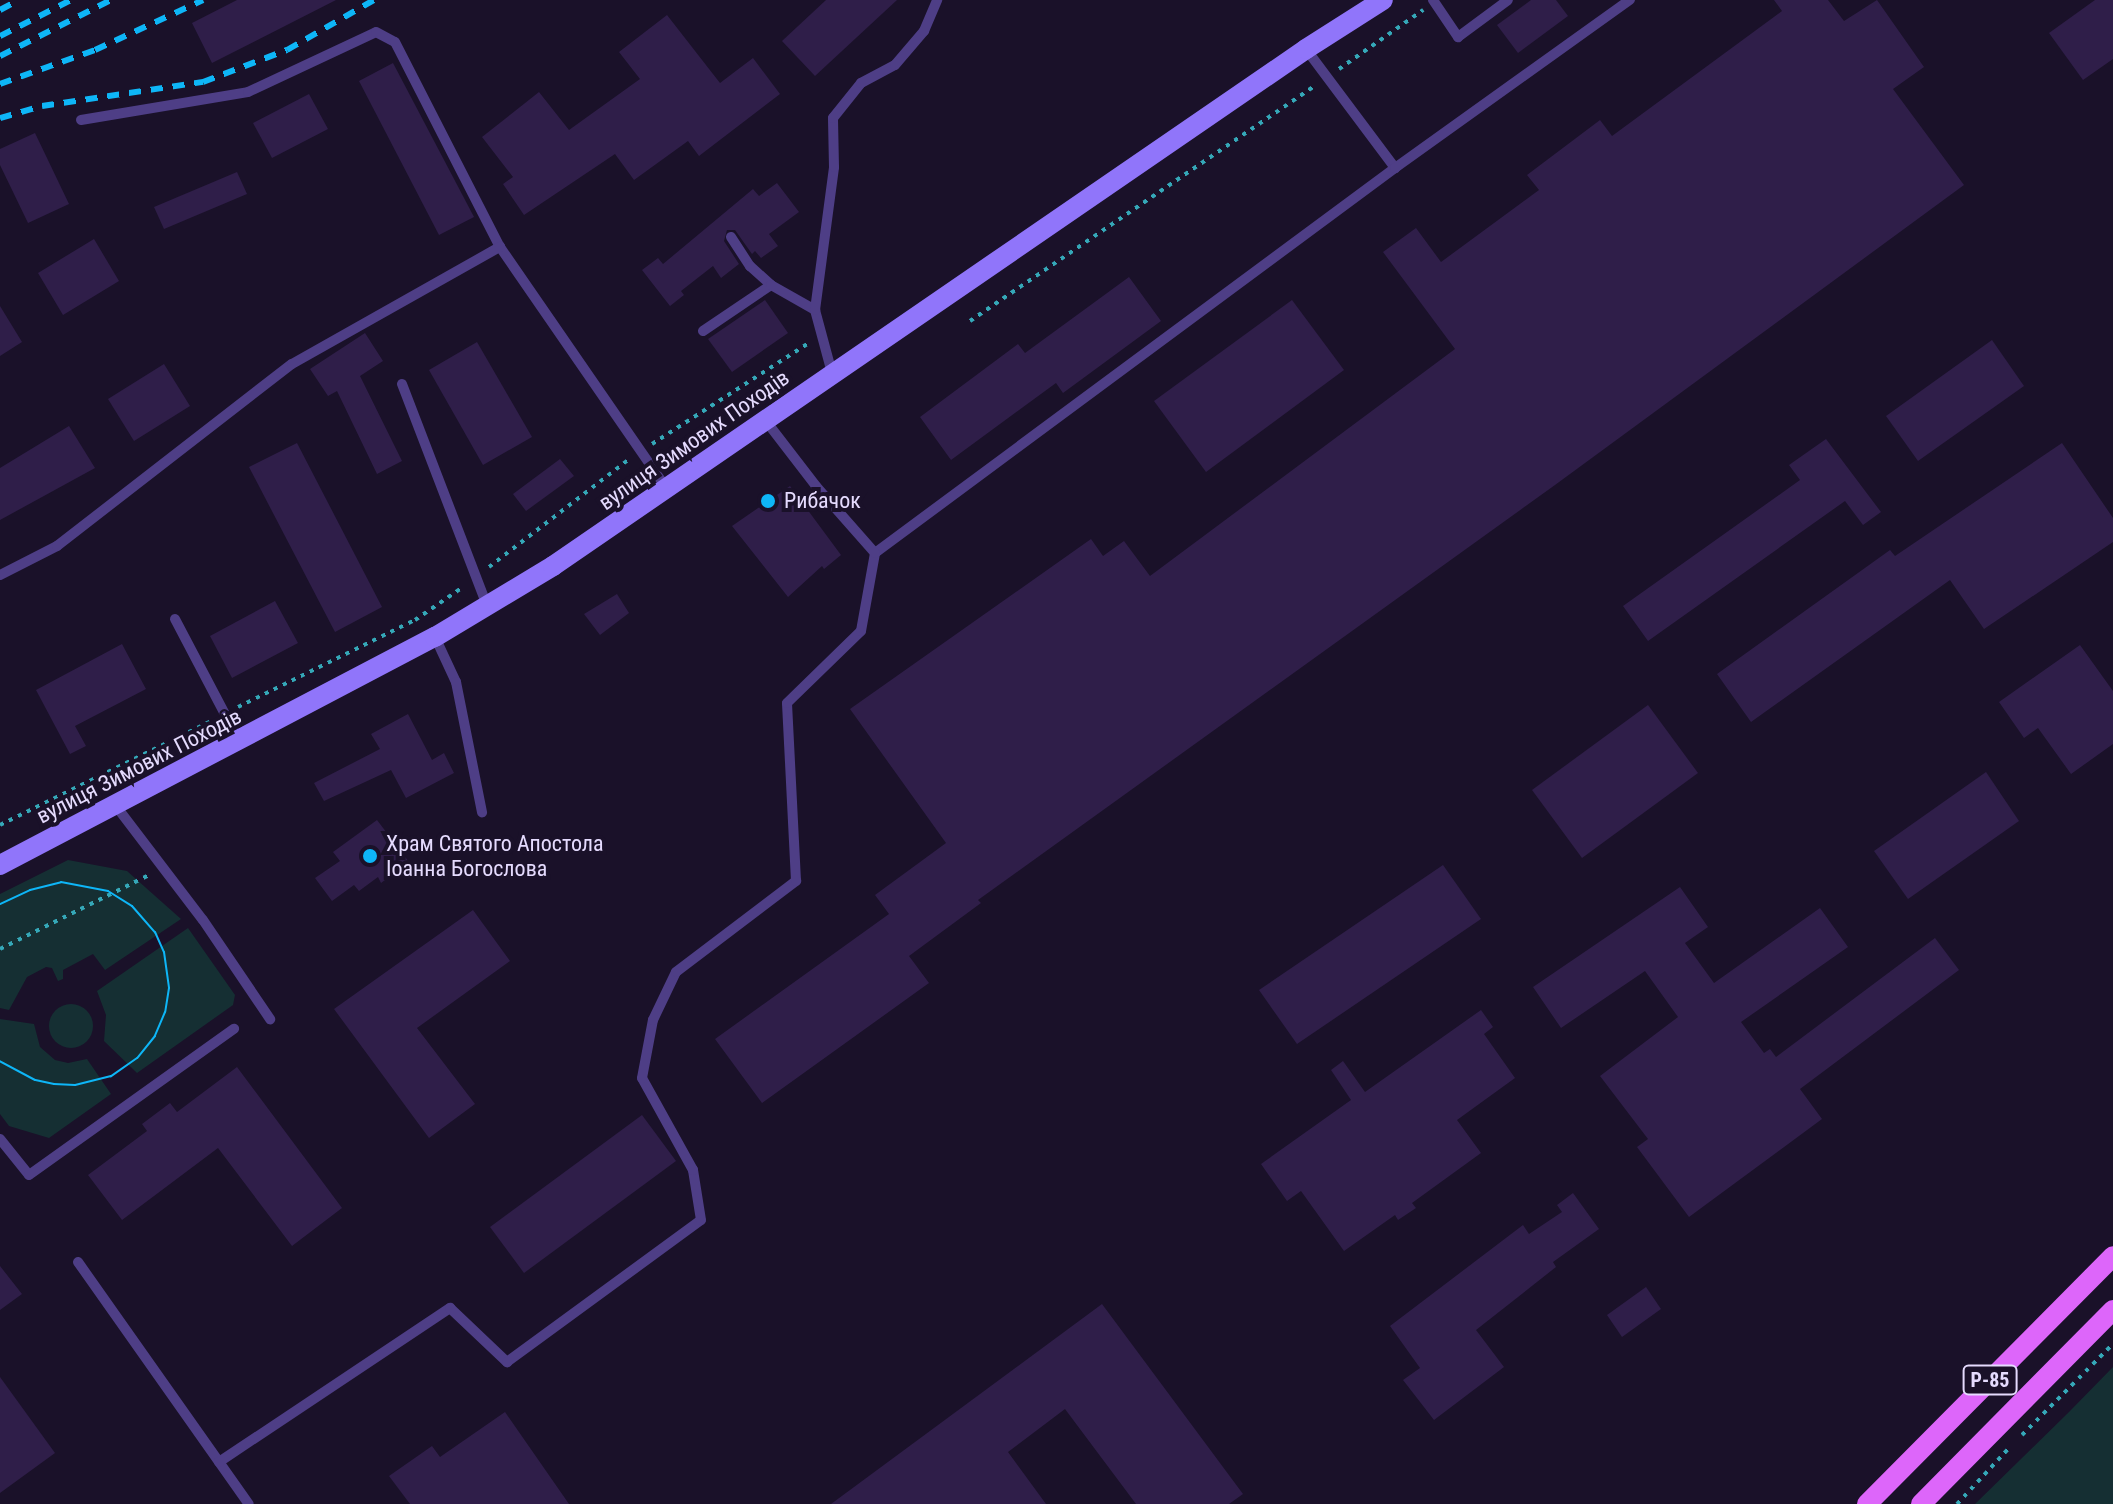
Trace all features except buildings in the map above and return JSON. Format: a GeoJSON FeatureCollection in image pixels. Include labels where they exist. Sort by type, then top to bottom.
{"type":"FeatureCollection","features":[{"type":"Feature","properties":{"kind":"main road","name":"вулиця Зимових Походів"},"geometry":{"type":"LineString","coordinates":[[0,865],[435,637],[487,606],[667,489],[1306,49],[1383,0]]}},
{"type":"Feature","properties":{"kind":"main road","name":"Р-85"},"geometry":{"type":"LineString","coordinates":[[1867,1504],[2113,1256]]}},
{"type":"Feature","properties":{"kind":"main road","name":"Р-85"},"geometry":{"type":"LineString","coordinates":[[1921,1504],[2113,1310]]}},
{"type":"Feature","properties":{"kind":"lane"},"geometry":{"type":"LineString","coordinates":[[1434,1],[1458,37],[1508,0]]}},
{"type":"Feature","properties":{"kind":"lane"},"geometry":{"type":"LineString","coordinates":[[219,1462],[450,1308],[507,1362],[701,1220],[693,1170],[642,1078],[653,1020],[676,972],[796,881],[787,703],[861,631],[875,553],[1395,168],[1630,0]]}},
{"type":"Feature","properties":{"kind":"lane"},"geometry":{"type":"LineString","coordinates":[[832,373],[815,310],[834,167],[833,118],[861,83],[895,65],[924,31],[935,1]]}},
{"type":"Feature","properties":{"kind":"lane"},"geometry":{"type":"LineString","coordinates":[[81,120],[248,92],[376,32],[395,42],[500,247],[667,489]]}},
{"type":"Feature","properties":{"kind":"lane"},"geometry":{"type":"LineString","coordinates":[[1306,49],[1395,168]]}},
{"type":"Feature","properties":{"kind":"lane"},"geometry":{"type":"LineString","coordinates":[[731,237],[750,266],[771,285],[815,310]]}},
{"type":"Feature","properties":{"kind":"lane"},"geometry":{"type":"LineString","coordinates":[[0,575],[57,546],[292,364],[500,247]]}},
{"type":"Feature","properties":{"kind":"lane"},"geometry":{"type":"LineString","coordinates":[[703,331],[771,285]]}},
{"type":"Feature","properties":{"kind":"lane"},"geometry":{"type":"LineString","coordinates":[[402,384],[487,606]]}},
{"type":"Feature","properties":{"kind":"lane"},"geometry":{"type":"LineString","coordinates":[[766,421],[816,486],[875,553]]}},
{"type":"Feature","properties":{"kind":"lane"},"geometry":{"type":"LineString","coordinates":[[175,619],[239,741]]}},
{"type":"Feature","properties":{"kind":"lane"},"geometry":{"type":"LineString","coordinates":[[435,637],[456,682],[482,812]]}},
{"type":"Feature","properties":{"kind":"lane"},"geometry":{"type":"LineString","coordinates":[[116,806],[270,1019]]}},
{"type":"Feature","properties":{"kind":"lane"},"geometry":{"type":"LineString","coordinates":[[0,1139],[29,1175],[234,1029]]}},
{"type":"Feature","properties":{"kind":"lane"},"geometry":{"type":"LineString","coordinates":[[78,1262],[249,1504]]}},
{"type":"Feature","properties":{"kind":"path"},"geometry":{"type":"LineString","coordinates":[[970,321],[1434,1]]}},
{"type":"Feature","properties":{"kind":"path"},"geometry":{"type":"LineString","coordinates":[[0,825],[415,620],[475,578],[597,480],[820,335]]}},
{"type":"Feature","properties":{"kind":"path"},"geometry":{"type":"LineString","coordinates":[[0,949],[163,867]]}},
{"type":"Feature","properties":{"kind":"path"},"geometry":{"type":"LineString","coordinates":[[1957,1504],[2113,1344]]}},
{"type":"Feature","properties":{"kind":"green space"},"geometry":{"type":"Polygon","coordinates":[[[68,860],[127,871],[181,919],[105,970],[93,954],[63,970],[63,979],[58,981],[52,968],[46,967],[27,977],[9,1010],[0,1008],[0,894],[68,860]]]}},
{"type":"Feature","properties":{"kind":"green space"},"geometry":{"type":"Polygon","coordinates":[[[188,928],[235,995],[233,1005],[137,1073],[104,1041],[106,1015],[97,991],[188,928]]]}},
{"type":"Feature","properties":{"kind":"green space"},"geometry":{"type":"Polygon","coordinates":[[[71,1004],[87,1010],[93,1026],[87,1042],[71,1048],[55,1042],[49,1026],[55,1010],[71,1004]]]}},
{"type":"Feature","properties":{"kind":"green space"},"geometry":{"type":"Polygon","coordinates":[[[0,1019],[34,1024],[40,1047],[55,1060],[68,1063],[87,1059],[111,1094],[49,1138],[9,1126],[0,1114],[0,1019]]]}},
{"type":"Feature","properties":{"kind":"green space"},"geometry":{"type":"Polygon","coordinates":[[[2113,1367],[2113,1504],[1975,1504],[2069,1412],[2113,1367]]]}},
{"type":"Feature","properties":{"kind":"tram line"},"geometry":{"type":"LineString","coordinates":[[0,904],[30,890],[61,882],[108,891],[132,906],[155,932],[164,952],[169,988],[165,1012],[155,1036],[137,1058],[111,1076],[75,1085],[54,1084],[35,1080],[0,1061]]}},
{"type":"Feature","properties":{"kind":"railway"},"geometry":{"type":"LineString","coordinates":[[0,10],[19,0]]}},
{"type":"Feature","properties":{"kind":"railway"},"geometry":{"type":"LineString","coordinates":[[0,36],[71,0]]}},
{"type":"Feature","properties":{"kind":"railway"},"geometry":{"type":"LineString","coordinates":[[0,56],[111,0]]}},
{"type":"Feature","properties":{"kind":"railway"},"geometry":{"type":"LineString","coordinates":[[0,84],[95,50],[203,0]]}},
{"type":"Feature","properties":{"kind":"railway"},"geometry":{"type":"LineString","coordinates":[[0,118],[42,106],[203,82],[287,50],[374,0]]}},
{"type":"Feature","properties":{"kind":"place","name":"Рибачок"},"geometry":{"type":"Point","coordinates":[768,501]}},
{"type":"Feature","properties":{"kind":"place","name":"Храм Святого Апостола Іоанна Богослова"},"geometry":{"type":"Point","coordinates":[370,856]}}]}
